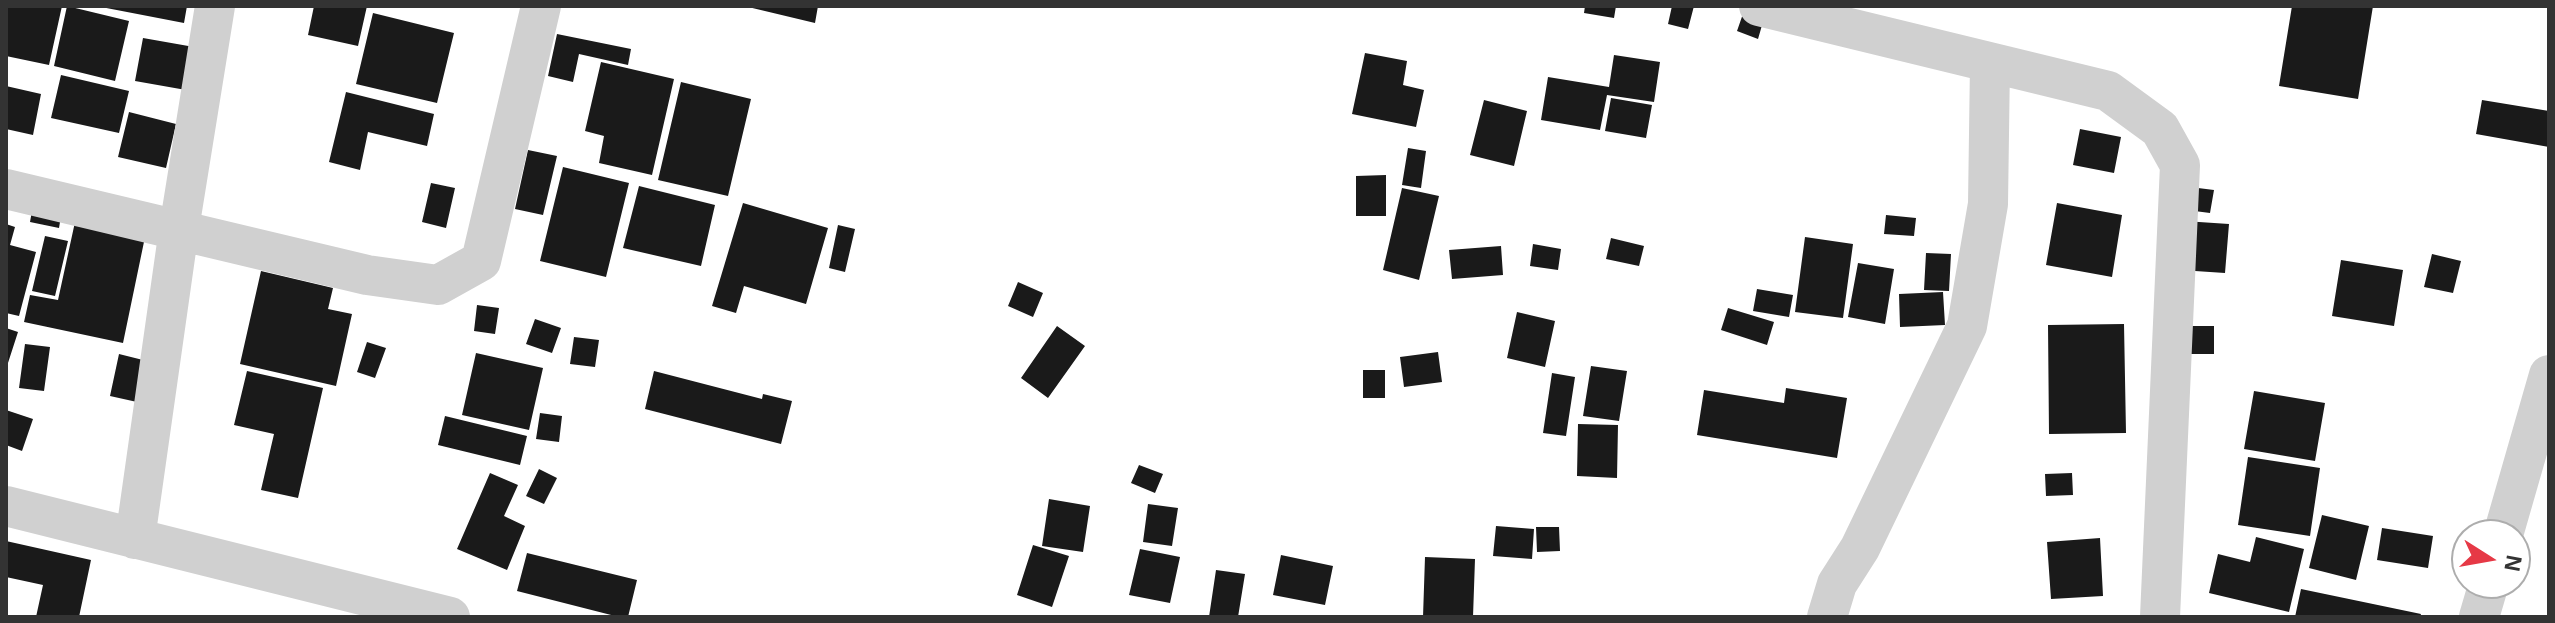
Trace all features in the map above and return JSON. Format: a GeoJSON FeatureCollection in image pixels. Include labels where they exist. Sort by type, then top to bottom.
{"type":"FeatureCollection","features":[{"type":"Feature","properties":{"kind":"street"},"geometry":{"type":"LineString","coordinates":[[135,539],[179,229],[215,6]]}},
{"type":"Feature","properties":{"kind":"street"},"geometry":{"type":"LineString","coordinates":[[6,189],[367,275],[438,285],[481,261],[541,6]]}},
{"type":"Feature","properties":{"kind":"street"},"geometry":{"type":"LineString","coordinates":[[1759,6],[2108,91],[2160,129],[2180,165],[2160,617]]}},
{"type":"Feature","properties":{"kind":"street"},"geometry":{"type":"LineString","coordinates":[[1827,617],[1837,584],[1860,548],[1967,326],[1988,204],[1990,63]]}},
{"type":"Feature","properties":{"kind":"street"},"geometry":{"type":"LineString","coordinates":[[2508,519],[2549,375]]}},
{"type":"Feature","properties":{"kind":"street"},"geometry":{"type":"LineString","coordinates":[[6,506],[450,617]]}},
{"type":"Feature","properties":{"kind":"building"},"geometry":{"type":"Polygon","coordinates":[[[8,6],[62,6],[49,65],[6,56],[8,6]]]}},
{"type":"Feature","properties":{"kind":"building"},"geometry":{"type":"Polygon","coordinates":[[[67,6],[129,21],[115,81],[54,66],[67,6]]]}},
{"type":"Feature","properties":{"kind":"building"},"geometry":{"type":"Polygon","coordinates":[[[96,6],[187,6],[184,23],[96,6]]]}},
{"type":"Feature","properties":{"kind":"building"},"geometry":{"type":"Polygon","coordinates":[[[314,6],[367,6],[358,46],[308,35],[314,6]]]}},
{"type":"Feature","properties":{"kind":"building"},"geometry":{"type":"Polygon","coordinates":[[[744,6],[818,6],[815,23],[744,6]]]}},
{"type":"Feature","properties":{"kind":"building"},"geometry":{"type":"Polygon","coordinates":[[[1585,6],[1616,6],[1614,18],[1584,13],[1585,6]]]}},
{"type":"Feature","properties":{"kind":"building"},"geometry":{"type":"Polygon","coordinates":[[[1672,6],[1694,6],[1688,29],[1668,24],[1672,6]]]}},
{"type":"Feature","properties":{"kind":"building"},"geometry":{"type":"Polygon","coordinates":[[[2292,6],[2373,6],[2358,99],[2279,86],[2292,6]]]}},
{"type":"Feature","properties":{"kind":"building"},"geometry":{"type":"Polygon","coordinates":[[[1745,8],[1765,15],[1758,39],[1737,31],[1745,8]]]}},
{"type":"Feature","properties":{"kind":"building"},"geometry":{"type":"Polygon","coordinates":[[[373,13],[454,33],[437,103],[356,84],[373,13]]]}},
{"type":"Feature","properties":{"kind":"building"},"geometry":{"type":"Polygon","coordinates":[[[557,34],[631,49],[628,65],[579,54],[573,82],[548,76],[557,34]]]}},
{"type":"Feature","properties":{"kind":"building"},"geometry":{"type":"Polygon","coordinates":[[[143,38],[194,47],[186,90],[135,81],[143,38]]]}},
{"type":"Feature","properties":{"kind":"building"},"geometry":{"type":"Polygon","coordinates":[[[1365,53],[1407,61],[1403,85],[1424,90],[1416,127],[1352,114],[1365,53]]]}},
{"type":"Feature","properties":{"kind":"building"},"geometry":{"type":"Polygon","coordinates":[[[1614,55],[1660,62],[1654,102],[1607,95],[1600,130],[1541,120],[1548,77],[1609,87],[1614,55]]]}},
{"type":"Feature","properties":{"kind":"building"},"geometry":{"type":"Polygon","coordinates":[[[601,62],[674,79],[652,175],[599,163],[604,136],[585,131],[601,62]]]}},
{"type":"Feature","properties":{"kind":"building"},"geometry":{"type":"Polygon","coordinates":[[[61,75],[129,91],[119,133],[51,118],[61,75]]]}},
{"type":"Feature","properties":{"kind":"building"},"geometry":{"type":"Polygon","coordinates":[[[681,82],[751,99],[728,196],[658,180],[681,82]]]}},
{"type":"Feature","properties":{"kind":"building"},"geometry":{"type":"Polygon","coordinates":[[[6,86],[41,94],[33,135],[6,129],[6,86]]]}},
{"type":"Feature","properties":{"kind":"building"},"geometry":{"type":"Polygon","coordinates":[[[346,92],[434,114],[427,146],[368,132],[360,170],[329,162],[346,92]]]}},
{"type":"Feature","properties":{"kind":"building"},"geometry":{"type":"Polygon","coordinates":[[[1611,98],[1652,105],[1646,138],[1605,131],[1611,98]]]}},
{"type":"Feature","properties":{"kind":"building"},"geometry":{"type":"Polygon","coordinates":[[[1484,100],[1527,111],[1514,166],[1470,155],[1484,100]]]}},
{"type":"Feature","properties":{"kind":"building"},"geometry":{"type":"Polygon","coordinates":[[[2482,100],[2549,111],[2549,147],[2476,134],[2482,100]]]}},
{"type":"Feature","properties":{"kind":"building"},"geometry":{"type":"Polygon","coordinates":[[[129,112],[176,124],[166,168],[118,157],[129,112]]]}},
{"type":"Feature","properties":{"kind":"building"},"geometry":{"type":"Polygon","coordinates":[[[2080,129],[2121,137],[2114,173],[2073,165],[2080,129]]]}},
{"type":"Feature","properties":{"kind":"building"},"geometry":{"type":"Polygon","coordinates":[[[1408,148],[1426,151],[1421,188],[1402,185],[1408,148]]]}},
{"type":"Feature","properties":{"kind":"building"},"geometry":{"type":"Polygon","coordinates":[[[528,150],[557,156],[543,215],[515,209],[528,150]]]}},
{"type":"Feature","properties":{"kind":"building"},"geometry":{"type":"Polygon","coordinates":[[[563,167],[629,183],[606,277],[540,261],[563,167]]]}},
{"type":"Feature","properties":{"kind":"building"},"geometry":{"type":"Polygon","coordinates":[[[1386,175],[1386,216],[1356,216],[1356,176],[1386,175]]]}},
{"type":"Feature","properties":{"kind":"building"},"geometry":{"type":"Polygon","coordinates":[[[431,183],[455,188],[446,228],[422,222],[431,183]]]}},
{"type":"Feature","properties":{"kind":"building"},"geometry":{"type":"Polygon","coordinates":[[[639,186],[715,205],[701,266],[623,248],[639,186]]]}},
{"type":"Feature","properties":{"kind":"building"},"geometry":{"type":"Polygon","coordinates":[[[2182,186],[2214,190],[2210,213],[2179,209],[2182,186]]]}},
{"type":"Feature","properties":{"kind":"building"},"geometry":{"type":"Polygon","coordinates":[[[1402,188],[1439,196],[1419,280],[1383,270],[1402,188]]]}},
{"type":"Feature","properties":{"kind":"building"},"geometry":{"type":"Polygon","coordinates":[[[743,203],[828,228],[806,304],[744,286],[736,313],[712,306],[743,203]]]}},
{"type":"Feature","properties":{"kind":"building"},"geometry":{"type":"Polygon","coordinates":[[[2057,203],[2122,215],[2112,277],[2046,265],[2057,203]]]}},
{"type":"Feature","properties":{"kind":"building"},"geometry":{"type":"Polygon","coordinates":[[[33,205],[62,210],[59,228],[30,222],[33,205]]]}},
{"type":"Feature","properties":{"kind":"building"},"geometry":{"type":"Polygon","coordinates":[[[1886,215],[1916,218],[1914,236],[1884,234],[1886,215]]]}},
{"type":"Feature","properties":{"kind":"building"},"geometry":{"type":"Polygon","coordinates":[[[2184,221],[2229,224],[2225,273],[2180,270],[2184,221]]]}},
{"type":"Feature","properties":{"kind":"building"},"geometry":{"type":"Polygon","coordinates":[[[75,222],[145,237],[123,343],[24,322],[30,295],[58,300],[75,222]]]}},
{"type":"Feature","properties":{"kind":"building"},"geometry":{"type":"Polygon","coordinates":[[[6,224],[15,227],[10,245],[36,252],[19,316],[6,313],[6,224]]]}},
{"type":"Feature","properties":{"kind":"building"},"geometry":{"type":"Polygon","coordinates":[[[838,225],[855,229],[845,272],[829,268],[838,225]]]}},
{"type":"Feature","properties":{"kind":"building"},"geometry":{"type":"Polygon","coordinates":[[[45,236],[68,241],[55,296],[32,291],[45,236]]]}},
{"type":"Feature","properties":{"kind":"building"},"geometry":{"type":"Polygon","coordinates":[[[1805,237],[1853,244],[1843,318],[1795,312],[1805,237]]]}},
{"type":"Feature","properties":{"kind":"building"},"geometry":{"type":"Polygon","coordinates":[[[1611,238],[1644,246],[1639,266],[1606,259],[1611,238]]]}},
{"type":"Feature","properties":{"kind":"building"},"geometry":{"type":"Polygon","coordinates":[[[1533,244],[1561,249],[1558,270],[1530,266],[1533,244]]]}},
{"type":"Feature","properties":{"kind":"building"},"geometry":{"type":"Polygon","coordinates":[[[1501,246],[1503,275],[1452,279],[1449,250],[1501,246]]]}},
{"type":"Feature","properties":{"kind":"building"},"geometry":{"type":"Polygon","coordinates":[[[1926,253],[1951,254],[1949,291],[1924,290],[1926,253]]]}},
{"type":"Feature","properties":{"kind":"building"},"geometry":{"type":"Polygon","coordinates":[[[2432,254],[2461,261],[2453,293],[2424,287],[2432,254]]]}},
{"type":"Feature","properties":{"kind":"building"},"geometry":{"type":"Polygon","coordinates":[[[2341,260],[2403,270],[2394,326],[2332,316],[2341,260]]]}},
{"type":"Feature","properties":{"kind":"building"},"geometry":{"type":"Polygon","coordinates":[[[1858,263],[1894,269],[1885,324],[1848,317],[1858,263]]]}},
{"type":"Feature","properties":{"kind":"building"},"geometry":{"type":"Polygon","coordinates":[[[261,271],[333,288],[328,309],[352,314],[336,386],[240,364],[261,271]]]}},
{"type":"Feature","properties":{"kind":"building"},"geometry":{"type":"Polygon","coordinates":[[[1018,282],[1043,293],[1033,317],[1008,306],[1018,282]]]}},
{"type":"Feature","properties":{"kind":"building"},"geometry":{"type":"Polygon","coordinates":[[[1757,289],[1793,295],[1789,317],[1753,311],[1757,289]]]}},
{"type":"Feature","properties":{"kind":"building"},"geometry":{"type":"Polygon","coordinates":[[[1943,292],[1945,325],[1900,327],[1899,294],[1943,292]]]}},
{"type":"Feature","properties":{"kind":"building"},"geometry":{"type":"Polygon","coordinates":[[[477,305],[499,308],[495,334],[474,331],[477,305]]]}},
{"type":"Feature","properties":{"kind":"building"},"geometry":{"type":"Polygon","coordinates":[[[1728,308],[1774,322],[1767,345],[1721,330],[1728,308]]]}},
{"type":"Feature","properties":{"kind":"building"},"geometry":{"type":"Polygon","coordinates":[[[1517,312],[1555,321],[1545,367],[1507,358],[1517,312]]]}},
{"type":"Feature","properties":{"kind":"building"},"geometry":{"type":"Polygon","coordinates":[[[535,319],[561,328],[552,353],[526,344],[535,319]]]}},
{"type":"Feature","properties":{"kind":"building"},"geometry":{"type":"Polygon","coordinates":[[[2124,324],[2126,433],[2049,434],[2048,325],[2124,324]]]}},
{"type":"Feature","properties":{"kind":"building"},"geometry":{"type":"Polygon","coordinates":[[[1057,326],[1085,346],[1048,398],[1021,378],[1057,326]]]}},
{"type":"Feature","properties":{"kind":"building"},"geometry":{"type":"Polygon","coordinates":[[[2179,326],[2214,326],[2214,354],[2179,354],[2179,326]]]}},
{"type":"Feature","properties":{"kind":"building"},"geometry":{"type":"Polygon","coordinates":[[[6,328],[18,332],[7,366],[6,366],[6,328]]]}},
{"type":"Feature","properties":{"kind":"building"},"geometry":{"type":"Polygon","coordinates":[[[574,337],[599,340],[595,367],[570,364],[574,337]]]}},
{"type":"Feature","properties":{"kind":"building"},"geometry":{"type":"Polygon","coordinates":[[[367,342],[386,348],[375,378],[357,372],[367,342]]]}},
{"type":"Feature","properties":{"kind":"building"},"geometry":{"type":"Polygon","coordinates":[[[25,344],[50,347],[44,391],[19,388],[25,344]]]}},
{"type":"Feature","properties":{"kind":"building"},"geometry":{"type":"Polygon","coordinates":[[[1438,352],[1442,382],[1404,387],[1400,357],[1438,352]]]}},
{"type":"Feature","properties":{"kind":"building"},"geometry":{"type":"Polygon","coordinates":[[[476,353],[543,368],[529,430],[462,415],[476,353]]]}},
{"type":"Feature","properties":{"kind":"building"},"geometry":{"type":"Polygon","coordinates":[[[119,354],[147,361],[137,402],[110,396],[119,354]]]}},
{"type":"Feature","properties":{"kind":"building"},"geometry":{"type":"Polygon","coordinates":[[[1591,366],[1627,371],[1619,421],[1583,416],[1591,366]]]}},
{"type":"Feature","properties":{"kind":"building"},"geometry":{"type":"Polygon","coordinates":[[[1363,370],[1385,370],[1385,398],[1363,398],[1363,370]]]}},
{"type":"Feature","properties":{"kind":"building"},"geometry":{"type":"Polygon","coordinates":[[[247,371],[323,388],[298,498],[261,490],[274,434],[234,425],[247,371]]]}},
{"type":"Feature","properties":{"kind":"building"},"geometry":{"type":"Polygon","coordinates":[[[654,371],[762,399],[763,394],[792,401],[781,444],[645,409],[654,371]]]}},
{"type":"Feature","properties":{"kind":"building"},"geometry":{"type":"Polygon","coordinates":[[[1552,373],[1575,377],[1566,436],[1543,433],[1552,373]]]}},
{"type":"Feature","properties":{"kind":"building"},"geometry":{"type":"Polygon","coordinates":[[[1786,388],[1847,398],[1837,458],[1697,435],[1704,390],[1784,403],[1786,388]]]}},
{"type":"Feature","properties":{"kind":"building"},"geometry":{"type":"Polygon","coordinates":[[[2254,391],[2325,403],[2315,461],[2244,449],[2254,391]]]}},
{"type":"Feature","properties":{"kind":"building"},"geometry":{"type":"Polygon","coordinates":[[[6,410],[33,419],[22,451],[6,445],[6,410]]]}},
{"type":"Feature","properties":{"kind":"building"},"geometry":{"type":"Polygon","coordinates":[[[540,413],[562,416],[559,442],[536,439],[540,413]]]}},
{"type":"Feature","properties":{"kind":"building"},"geometry":{"type":"Polygon","coordinates":[[[445,416],[527,436],[520,465],[438,445],[445,416]]]}},
{"type":"Feature","properties":{"kind":"building"},"geometry":{"type":"Polygon","coordinates":[[[1578,424],[1618,425],[1617,478],[1577,476],[1578,424]]]}},
{"type":"Feature","properties":{"kind":"building"},"geometry":{"type":"Polygon","coordinates":[[[2248,457],[2320,468],[2310,536],[2238,525],[2248,457]]]}},
{"type":"Feature","properties":{"kind":"building"},"geometry":{"type":"Polygon","coordinates":[[[1139,465],[1163,474],[1155,493],[1131,483],[1139,465]]]}},
{"type":"Feature","properties":{"kind":"building"},"geometry":{"type":"Polygon","coordinates":[[[539,469],[557,478],[544,504],[526,496],[539,469]]]}},
{"type":"Feature","properties":{"kind":"building"},"geometry":{"type":"Polygon","coordinates":[[[490,473],[518,485],[504,516],[525,526],[507,570],[457,549],[490,473]]]}},
{"type":"Feature","properties":{"kind":"building"},"geometry":{"type":"Polygon","coordinates":[[[2072,473],[2073,495],[2046,496],[2045,474],[2072,473]]]}},
{"type":"Feature","properties":{"kind":"building"},"geometry":{"type":"Polygon","coordinates":[[[1049,499],[1090,506],[1083,552],[1042,546],[1049,499]]]}},
{"type":"Feature","properties":{"kind":"building"},"geometry":{"type":"Polygon","coordinates":[[[1148,504],[1178,508],[1172,546],[1143,542],[1148,504]]]}},
{"type":"Feature","properties":{"kind":"building"},"geometry":{"type":"Polygon","coordinates":[[[2322,515],[2369,526],[2356,580],[2309,568],[2322,515]]]}},
{"type":"Feature","properties":{"kind":"building"},"geometry":{"type":"Polygon","coordinates":[[[1496,526],[1534,529],[1532,559],[1493,556],[1496,526]]]}},
{"type":"Feature","properties":{"kind":"building"},"geometry":{"type":"Polygon","coordinates":[[[1536,527],[1559,527],[1560,551],[1537,552],[1536,527]]]}},
{"type":"Feature","properties":{"kind":"building"},"geometry":{"type":"Polygon","coordinates":[[[2382,528],[2433,536],[2428,568],[2377,560],[2382,528]]]}},
{"type":"Feature","properties":{"kind":"building"},"geometry":{"type":"Polygon","coordinates":[[[2256,537],[2304,549],[2289,612],[2209,593],[2218,554],[2250,562],[2256,537]]]}},
{"type":"Feature","properties":{"kind":"building"},"geometry":{"type":"Polygon","coordinates":[[[2100,538],[2103,596],[2051,599],[2047,542],[2100,538]]]}},
{"type":"Feature","properties":{"kind":"building"},"geometry":{"type":"Polygon","coordinates":[[[6,541],[91,560],[79,617],[36,617],[43,585],[6,577],[6,541]]]}},
{"type":"Feature","properties":{"kind":"building"},"geometry":{"type":"Polygon","coordinates":[[[1033,545],[1069,556],[1052,607],[1017,595],[1033,545]]]}},
{"type":"Feature","properties":{"kind":"building"},"geometry":{"type":"Polygon","coordinates":[[[1140,549],[1180,557],[1170,603],[1129,595],[1140,549]]]}},
{"type":"Feature","properties":{"kind":"building"},"geometry":{"type":"Polygon","coordinates":[[[527,553],[637,580],[628,617],[517,591],[527,553]]]}},
{"type":"Feature","properties":{"kind":"building"},"geometry":{"type":"Polygon","coordinates":[[[1281,555],[1333,566],[1325,605],[1273,595],[1281,555]]]}},
{"type":"Feature","properties":{"kind":"building"},"geometry":{"type":"Polygon","coordinates":[[[1425,557],[1475,559],[1473,617],[1423,617],[1425,557]]]}},
{"type":"Feature","properties":{"kind":"building"},"geometry":{"type":"Polygon","coordinates":[[[1216,570],[1245,574],[1238,617],[1209,617],[1216,570]]]}},
{"type":"Feature","properties":{"kind":"building"},"geometry":{"type":"Polygon","coordinates":[[[2301,589],[2421,614],[2420,617],[2295,617],[2301,589]]]}}]}
